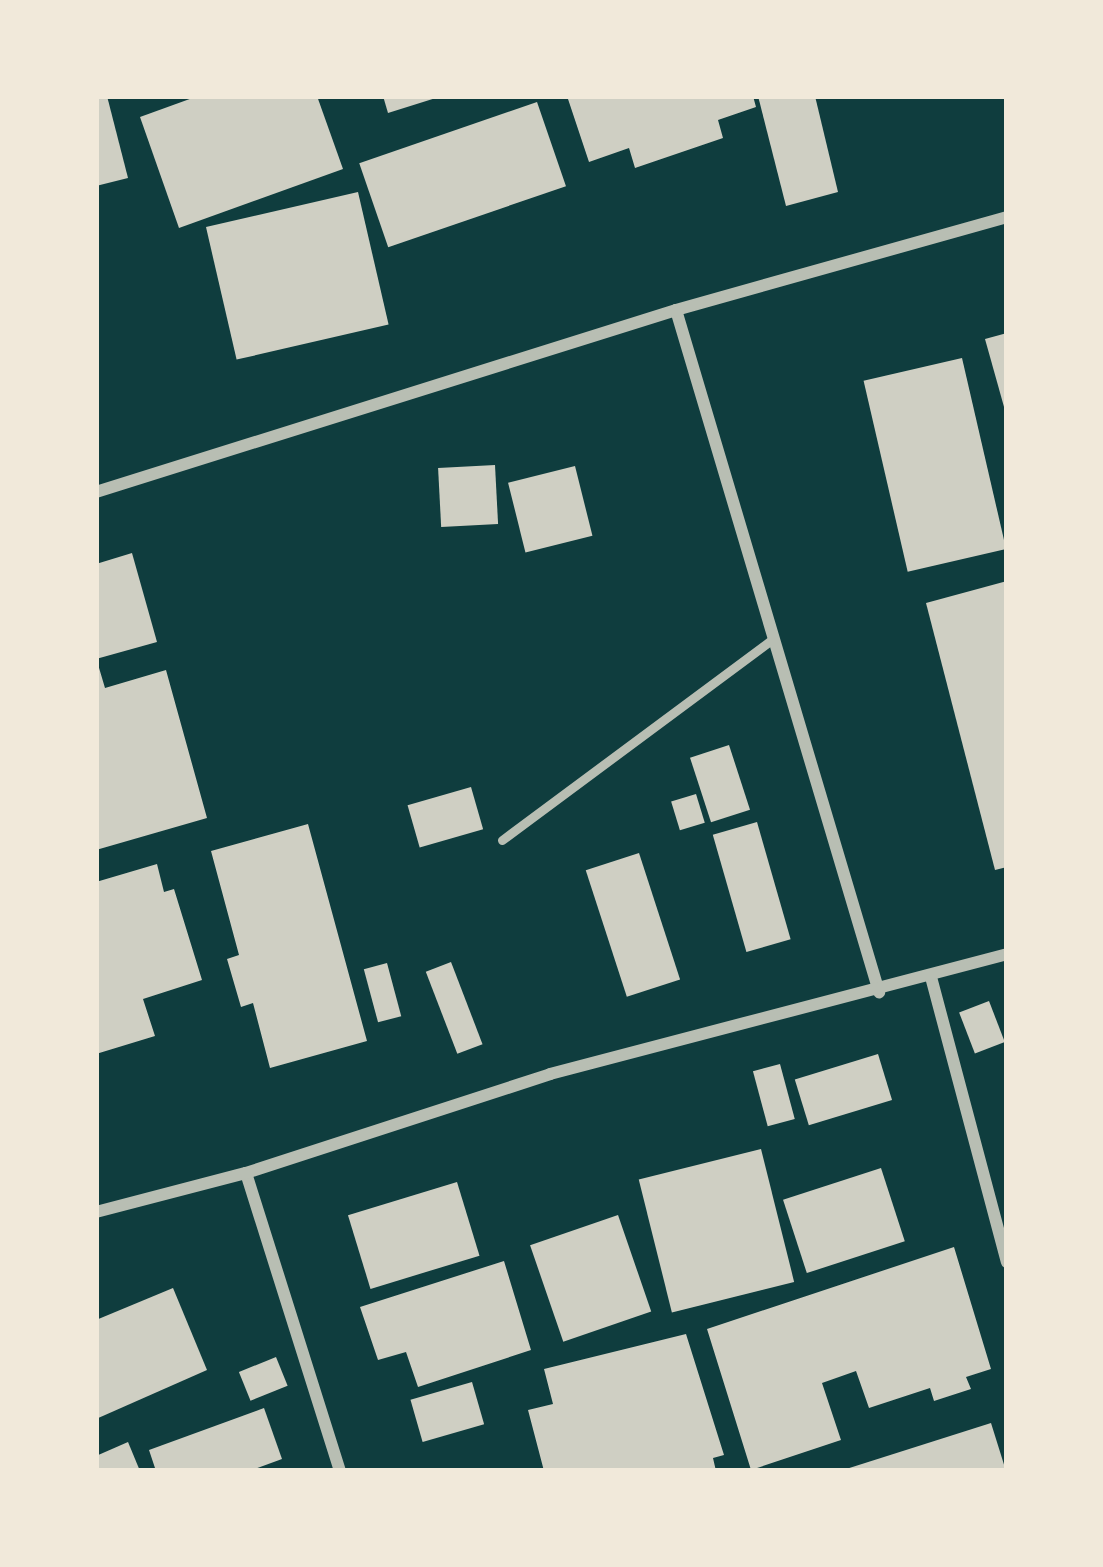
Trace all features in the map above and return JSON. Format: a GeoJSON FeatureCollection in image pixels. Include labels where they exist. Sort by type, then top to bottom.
{"type":"FeatureCollection","features":[{"type":"Feature","properties":{"kind":"street"},"geometry":{"type":"LineString","coordinates":[[96,492],[676,310],[1007,217]]}},
{"type":"Feature","properties":{"kind":"street"},"geometry":{"type":"LineString","coordinates":[[676,310],[879,992]]}},
{"type":"Feature","properties":{"kind":"street"},"geometry":{"type":"LineString","coordinates":[[96,1212],[246,1173],[550,1074],[879,992],[1007,954]]}},
{"type":"Feature","properties":{"kind":"street"},"geometry":{"type":"LineString","coordinates":[[931,976],[1007,1262]]}},
{"type":"Feature","properties":{"kind":"street"},"geometry":{"type":"LineString","coordinates":[[246,1173],[340,1471]]}},
{"type":"Feature","properties":{"kind":"lane"},"geometry":{"type":"LineString","coordinates":[[502,840],[774,638]]}},
{"type":"Feature","properties":{"kind":"building"},"geometry":{"type":"Polygon","coordinates":[[[96,96],[107,96],[128,178],[96,186],[96,96]]]}},
{"type":"Feature","properties":{"kind":"building"},"geometry":{"type":"Polygon","coordinates":[[[198,96],[317,96],[343,169],[179,228],[140,117],[198,96]]]}},
{"type":"Feature","properties":{"kind":"building"},"geometry":{"type":"Polygon","coordinates":[[[383,96],[439,96],[439,97],[388,113],[383,96]]]}},
{"type":"Feature","properties":{"kind":"building"},"geometry":{"type":"Polygon","coordinates":[[[567,96],[753,96],[756,107],[718,120],[723,138],[635,168],[629,148],[589,162],[567,96]]]}},
{"type":"Feature","properties":{"kind":"building"},"geometry":{"type":"Polygon","coordinates":[[[758,96],[815,96],[838,192],[786,206],[758,96]]]}},
{"type":"Feature","properties":{"kind":"building"},"geometry":{"type":"Polygon","coordinates":[[[537,102],[566,186],[388,247],[359,163],[537,102]]]}},
{"type":"Feature","properties":{"kind":"building"},"geometry":{"type":"Polygon","coordinates":[[[358,192],[389,325],[237,360],[206,227],[358,192]]]}},
{"type":"Feature","properties":{"kind":"building"},"geometry":{"type":"Polygon","coordinates":[[[1007,333],[1007,414],[1006,414],[985,339],[1007,333]]]}},
{"type":"Feature","properties":{"kind":"building"},"geometry":{"type":"Polygon","coordinates":[[[962,358],[1006,549],[908,572],[864,381],[962,358]]]}},
{"type":"Feature","properties":{"kind":"building"},"geometry":{"type":"Polygon","coordinates":[[[495,465],[498,524],[441,527],[438,468],[495,465]]]}},
{"type":"Feature","properties":{"kind":"building"},"geometry":{"type":"Polygon","coordinates":[[[575,466],[592,536],[525,553],[508,483],[575,466]]]}},
{"type":"Feature","properties":{"kind":"building"},"geometry":{"type":"Polygon","coordinates":[[[132,553],[157,642],[96,659],[96,564],[132,553]]]}},
{"type":"Feature","properties":{"kind":"building"},"geometry":{"type":"Polygon","coordinates":[[[1007,581],[1007,867],[995,870],[926,603],[1007,581]]]}},
{"type":"Feature","properties":{"kind":"building"},"geometry":{"type":"Polygon","coordinates":[[[97,661],[105,688],[166,670],[207,818],[96,850],[97,661]]]}},
{"type":"Feature","properties":{"kind":"building"},"geometry":{"type":"Polygon","coordinates":[[[729,745],[750,810],[711,822],[690,758],[729,745]]]}},
{"type":"Feature","properties":{"kind":"building"},"geometry":{"type":"Polygon","coordinates":[[[471,787],[483,829],[420,847],[408,805],[471,787]]]}},
{"type":"Feature","properties":{"kind":"building"},"geometry":{"type":"Polygon","coordinates":[[[696,794],[705,823],[680,830],[671,802],[696,794]]]}},
{"type":"Feature","properties":{"kind":"building"},"geometry":{"type":"Polygon","coordinates":[[[757,822],[791,939],[746,952],[713,835],[757,822]]]}},
{"type":"Feature","properties":{"kind":"building"},"geometry":{"type":"Polygon","coordinates":[[[308,824],[367,1041],[270,1068],[253,1003],[241,1007],[227,959],[239,955],[211,851],[308,824]]]}},
{"type":"Feature","properties":{"kind":"building"},"geometry":{"type":"Polygon","coordinates":[[[639,853],[680,979],[627,997],[586,870],[639,853]]]}},
{"type":"Feature","properties":{"kind":"building"},"geometry":{"type":"Polygon","coordinates":[[[157,864],[164,892],[174,889],[202,980],[143,999],[155,1036],[96,1054],[96,882],[157,864]]]}},
{"type":"Feature","properties":{"kind":"building"},"geometry":{"type":"Polygon","coordinates":[[[451,962],[483,1044],[457,1054],[426,972],[451,962]]]}},
{"type":"Feature","properties":{"kind":"building"},"geometry":{"type":"Polygon","coordinates":[[[387,963],[401,1016],[378,1022],[364,969],[387,963]]]}},
{"type":"Feature","properties":{"kind":"building"},"geometry":{"type":"Polygon","coordinates":[[[989,1001],[1005,1042],[975,1054],[959,1012],[989,1001]]]}},
{"type":"Feature","properties":{"kind":"building"},"geometry":{"type":"Polygon","coordinates":[[[878,1054],[892,1100],[809,1125],[795,1079],[878,1054]]]}},
{"type":"Feature","properties":{"kind":"building"},"geometry":{"type":"Polygon","coordinates":[[[780,1064],[795,1119],[768,1126],[753,1071],[780,1064]]]}},
{"type":"Feature","properties":{"kind":"building"},"geometry":{"type":"Polygon","coordinates":[[[761,1149],[794,1282],[672,1312],[639,1179],[761,1149]]]}},
{"type":"Feature","properties":{"kind":"building"},"geometry":{"type":"Polygon","coordinates":[[[881,1168],[905,1241],[807,1273],[783,1200],[881,1168]]]}},
{"type":"Feature","properties":{"kind":"building"},"geometry":{"type":"Polygon","coordinates":[[[457,1182],[480,1256],[370,1289],[348,1215],[457,1182]]]}},
{"type":"Feature","properties":{"kind":"building"},"geometry":{"type":"Polygon","coordinates":[[[618,1215],[651,1311],[563,1342],[530,1245],[618,1215]]]}},
{"type":"Feature","properties":{"kind":"building"},"geometry":{"type":"Polygon","coordinates":[[[954,1247],[991,1369],[966,1377],[971,1389],[934,1401],[930,1388],[869,1408],[856,1371],[822,1383],[841,1440],[751,1470],[707,1329],[954,1247]]]}},
{"type":"Feature","properties":{"kind":"building"},"geometry":{"type":"Polygon","coordinates":[[[504,1261],[531,1350],[418,1387],[406,1352],[378,1360],[360,1307],[504,1261]]]}},
{"type":"Feature","properties":{"kind":"building"},"geometry":{"type":"Polygon","coordinates":[[[173,1288],[207,1370],[96,1419],[96,1320],[173,1288]]]}},
{"type":"Feature","properties":{"kind":"building"},"geometry":{"type":"Polygon","coordinates":[[[686,1334],[724,1455],[713,1458],[716,1471],[544,1471],[528,1410],[553,1404],[544,1369],[686,1334]]]}},
{"type":"Feature","properties":{"kind":"building"},"geometry":{"type":"Polygon","coordinates":[[[276,1357],[288,1386],[251,1401],[239,1372],[276,1357]]]}},
{"type":"Feature","properties":{"kind":"building"},"geometry":{"type":"Polygon","coordinates":[[[472,1382],[484,1424],[423,1442],[410,1400],[472,1382]]]}},
{"type":"Feature","properties":{"kind":"building"},"geometry":{"type":"Polygon","coordinates":[[[264,1408],[282,1459],[249,1471],[156,1471],[149,1450],[264,1408]]]}},
{"type":"Feature","properties":{"kind":"building"},"geometry":{"type":"Polygon","coordinates":[[[991,1423],[1006,1471],[843,1471],[843,1470],[991,1423]]]}},
{"type":"Feature","properties":{"kind":"building"},"geometry":{"type":"Polygon","coordinates":[[[128,1442],[140,1471],[96,1471],[96,1456],[128,1442]]]}}]}
